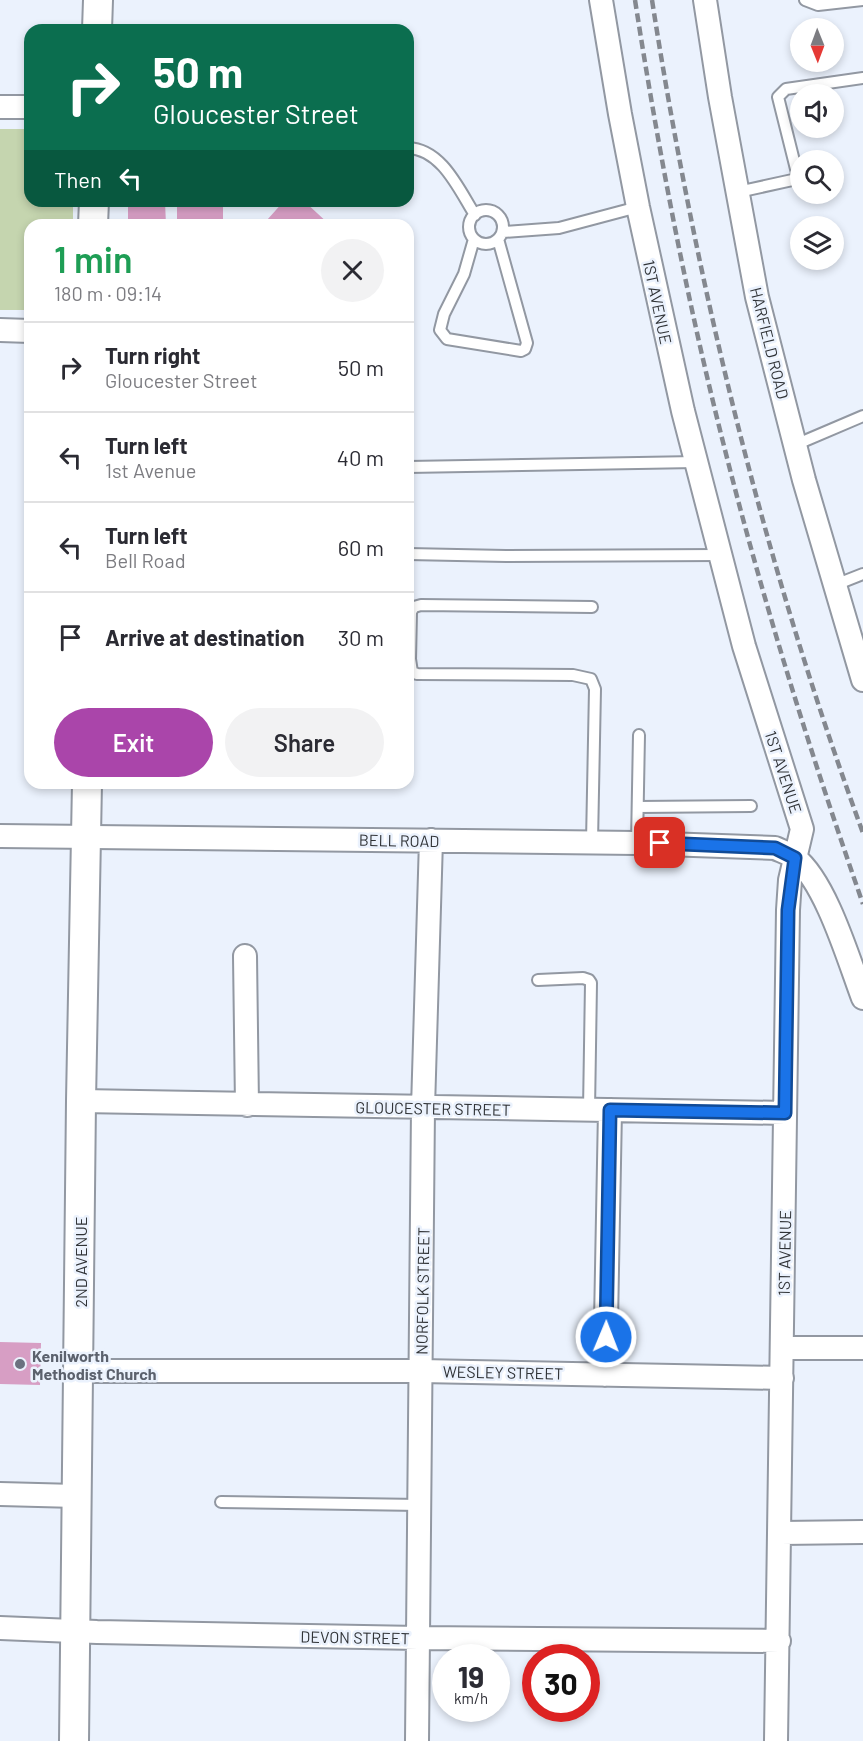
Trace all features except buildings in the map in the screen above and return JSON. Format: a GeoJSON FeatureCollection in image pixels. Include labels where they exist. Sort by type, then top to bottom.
{"type":"FeatureCollection","features":[{"type":"Feature","properties":{"kind":"street"},"geometry":{"type":"LineString","coordinates":[[97,24],[98,0]]}},
{"type":"Feature","properties":{"kind":"street","name":"1ST AVENUE"},"geometry":{"type":"LineString","coordinates":[[601,0],[620,114],[665,335],[744,646],[802,829],[795,858],[788,910],[776,1741]]}},
{"type":"Feature","properties":{"kind":"street","name":"HARFIELD ROAD"},"geometry":{"type":"LineString","coordinates":[[705,0],[757,297],[795,444],[863,680]]}},
{"type":"Feature","properties":{"kind":"street"},"geometry":{"type":"LineString","coordinates":[[0,107],[24,107]]}},
{"type":"Feature","properties":{"kind":"street"},"geometry":{"type":"LineString","coordinates":[[0,330],[24,331]]}},
{"type":"Feature","properties":{"kind":"street","name":"2ND AVENUE"},"geometry":{"type":"LineString","coordinates":[[74,1741],[87,789]]}},
{"type":"Feature","properties":{"kind":"street","name":"BELL ROAD"},"geometry":{"type":"LineString","coordinates":[[0,836],[638,843],[775,848],[795,858]]}},
{"type":"Feature","properties":{"kind":"street","name":"NORFOLK STREET"},"geometry":{"type":"LineString","coordinates":[[417,1741],[423,1108],[431,840]]}},
{"type":"Feature","properties":{"kind":"street"},"geometry":{"type":"LineString","coordinates":[[795,858],[810,874],[825,899],[863,998]]}},
{"type":"Feature","properties":{"kind":"street"},"geometry":{"type":"LineString","coordinates":[[245,956],[247,1105]]}},
{"type":"Feature","properties":{"kind":"street","name":"GLOUCESTER STREET"},"geometry":{"type":"LineString","coordinates":[[81,1101],[785,1113]]}},
{"type":"Feature","properties":{"kind":"street"},"geometry":{"type":"LineString","coordinates":[[599,1110],[605,1375]]}},
{"type":"Feature","properties":{"kind":"street"},"geometry":{"type":"LineString","coordinates":[[783,1348],[863,1348]]}},
{"type":"Feature","properties":{"kind":"street","name":"WESLEY STREET"},"geometry":{"type":"LineString","coordinates":[[79,1371],[421,1371],[783,1378]]}},
{"type":"Feature","properties":{"kind":"street"},"geometry":{"type":"LineString","coordinates":[[0,1494],[76,1496]]}},
{"type":"Feature","properties":{"kind":"street"},"geometry":{"type":"LineString","coordinates":[[780,1533],[863,1532]]}},
{"type":"Feature","properties":{"kind":"street","name":"DEVON STREET"},"geometry":{"type":"LineString","coordinates":[[0,1628],[418,1638],[778,1641]]}},
{"type":"Feature","properties":{"kind":"lane"},"geometry":{"type":"LineString","coordinates":[[805,0],[818,5],[863,0]]}},
{"type":"Feature","properties":{"kind":"lane"},"geometry":{"type":"LineString","coordinates":[[738,192],[798,177],[778,97],[781,92],[786,89],[863,78]]}},
{"type":"Feature","properties":{"kind":"lane"},"geometry":{"type":"LineString","coordinates":[[414,148],[425,152],[445,168],[475,215]]}},
{"type":"Feature","properties":{"kind":"lane"},"geometry":{"type":"LineString","coordinates":[[474,239],[464,274],[444,314],[440,330],[447,339],[521,351],[525,349],[527,343],[501,236],[503,223],[499,215],[491,211],[482,211],[475,215],[470,222],[470,231],[474,239],[491,244],[501,236],[559,228],[638,207]]}},
{"type":"Feature","properties":{"kind":"lane"},"geometry":{"type":"LineString","coordinates":[[795,444],[863,416]]}},
{"type":"Feature","properties":{"kind":"lane"},"geometry":{"type":"LineString","coordinates":[[414,467],[696,462]]}},
{"type":"Feature","properties":{"kind":"lane"},"geometry":{"type":"LineString","coordinates":[[414,554],[720,555]]}},
{"type":"Feature","properties":{"kind":"lane"},"geometry":{"type":"LineString","coordinates":[[835,585],[863,574]]}},
{"type":"Feature","properties":{"kind":"lane"},"geometry":{"type":"LineString","coordinates":[[414,607],[421,605],[592,607]]}},
{"type":"Feature","properties":{"kind":"lane"},"geometry":{"type":"LineString","coordinates":[[414,673],[573,675],[591,679],[595,689],[592,842]]}},
{"type":"Feature","properties":{"kind":"lane"},"geometry":{"type":"LineString","coordinates":[[638,843],[639,735]]}},
{"type":"Feature","properties":{"kind":"lane"},"geometry":{"type":"LineString","coordinates":[[638,807],[751,807]]}},
{"type":"Feature","properties":{"kind":"lane"},"geometry":{"type":"LineString","coordinates":[[538,980],[583,978],[591,983],[599,1110]]}},
{"type":"Feature","properties":{"kind":"lane"},"geometry":{"type":"LineString","coordinates":[[221,1502],[420,1505]]}},
{"type":"Feature","properties":{"kind":"green space"},"geometry":{"type":"Polygon","coordinates":[[[0,129],[24,129],[24,207],[73,207],[73,219],[24,219],[24,310],[0,310],[0,129]]]}},
{"type":"Feature","properties":{"kind":"railway"},"geometry":{"type":"LineString","coordinates":[[635,0],[674,222],[723,442],[788,674],[863,904]]}},
{"type":"Feature","properties":{"kind":"railway"},"geometry":{"type":"LineString","coordinates":[[652,0],[690,212],[737,421],[794,629],[863,833]]}},
{"type":"Feature","properties":{"kind":"place","name":"Kenilworth Methodist Church"},"geometry":{"type":"Point","coordinates":[20,1364]}},
{"type":"Feature","properties":{"kind":"route"},"geometry":{"type":"LineString","coordinates":[[606,1337],[610,1110],[785,1113],[788,910],[790,880],[795,858],[775,848],[660,843]]}}]}
